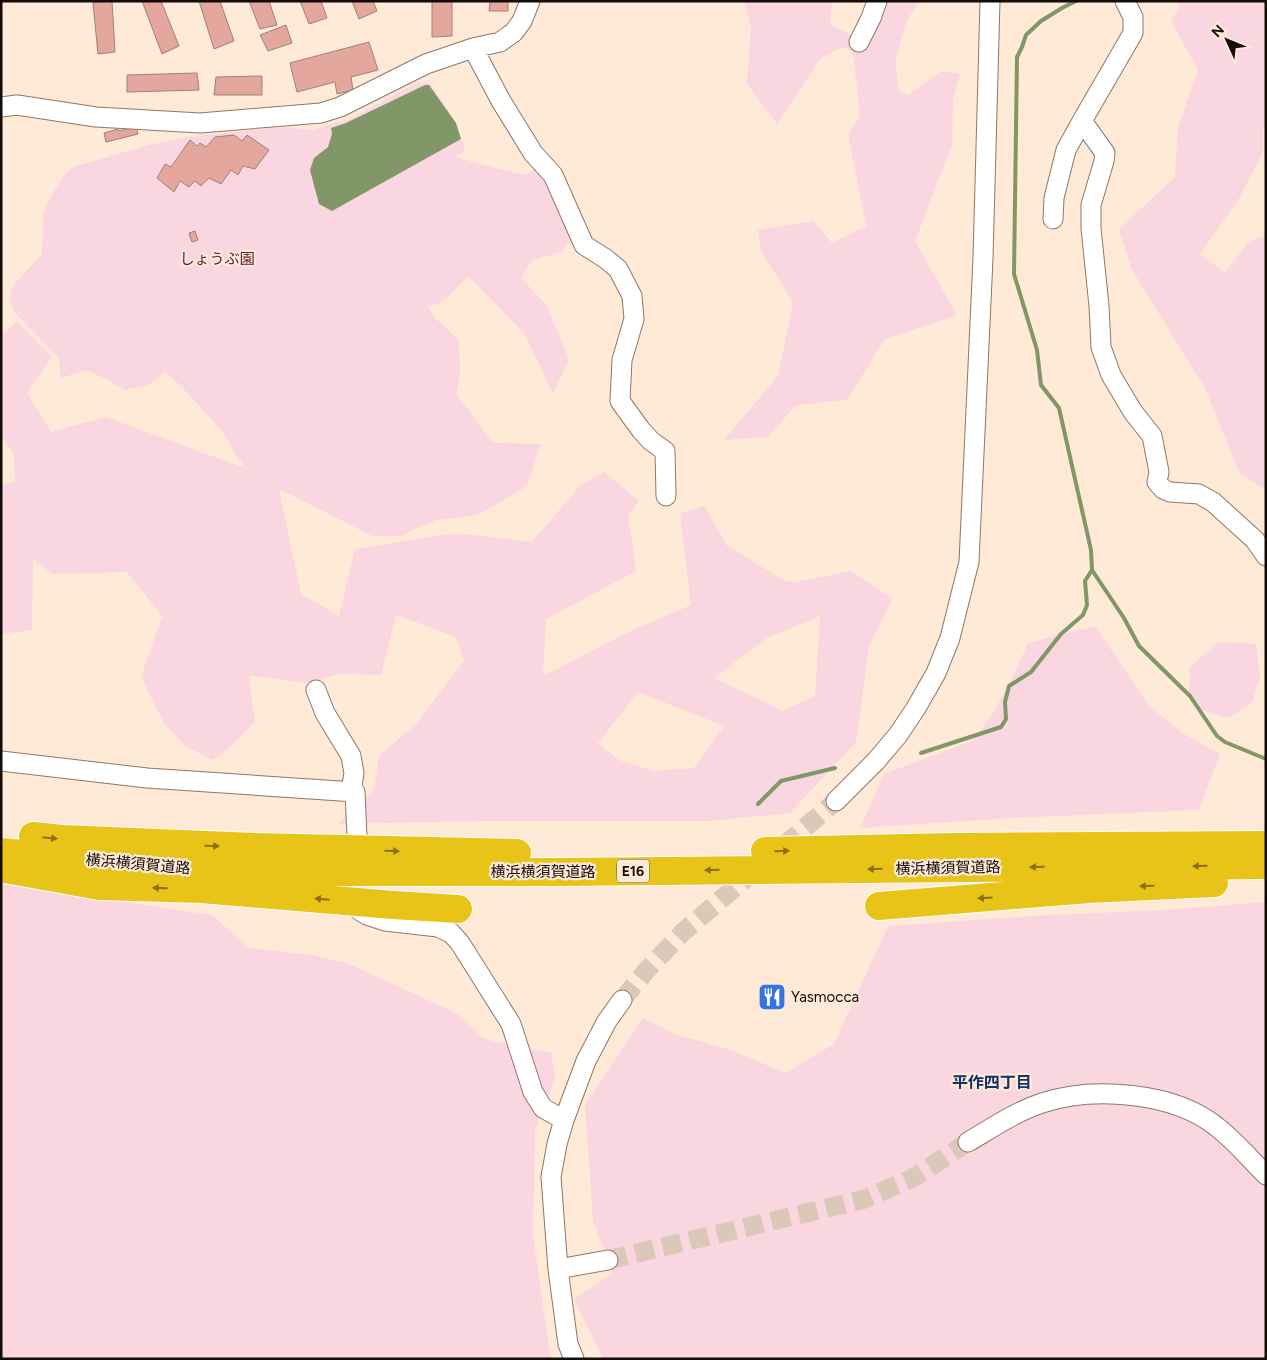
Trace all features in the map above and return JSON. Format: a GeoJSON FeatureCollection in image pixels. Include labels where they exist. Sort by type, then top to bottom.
{"type":"FeatureCollection","features":[{"type":"Feature","properties":{"kind":"highway"},"geometry":{"type":"LineString","coordinates":[[953,846],[1266,826]]}},
{"type":"Feature","properties":{"kind":"highway","name":"横浜横須賀道路"},"geometry":{"type":"LineString","coordinates":[[1,833],[63,839],[255,848],[491,853],[691,853],[953,846],[1266,845]]}},
{"type":"Feature","properties":{"kind":"highway","name":"横浜横須賀道路"},"geometry":{"type":"LineString","coordinates":[[1,852],[195,869],[345,872],[563,872],[1266,865]]}},
{"type":"Feature","properties":{"kind":"highway"},"geometry":{"type":"LineString","coordinates":[[1,868],[98,886],[200,889],[458,909]]}},
{"type":"Feature","properties":{"kind":"highway"},"geometry":{"type":"LineString","coordinates":[[879,906],[1089,889],[1266,881]]}},
{"type":"Feature","properties":{"kind":"street"},"geometry":{"type":"LineString","coordinates":[[1,107],[17,105],[96,117],[200,122],[321,113],[340,107],[426,64],[473,48],[500,42],[514,32],[522,21],[530,1]]}},
{"type":"Feature","properties":{"kind":"street"},"geometry":{"type":"LineString","coordinates":[[859,42],[877,1]]}},
{"type":"Feature","properties":{"kind":"street"},"geometry":{"type":"LineString","coordinates":[[836,801],[876,761],[898,735],[936,673],[950,638],[969,562],[983,248],[990,1]]}},
{"type":"Feature","properties":{"kind":"street"},"geometry":{"type":"LineString","coordinates":[[1053,220],[1054,198],[1066,150],[1133,33],[1133,17],[1125,1]]}},
{"type":"Feature","properties":{"kind":"street"},"geometry":{"type":"LineString","coordinates":[[473,48],[501,101],[533,154],[552,175],[584,245],[618,269],[632,296],[634,319],[622,360],[620,401],[640,430],[665,452],[666,496]]}},
{"type":"Feature","properties":{"kind":"street"},"geometry":{"type":"LineString","coordinates":[[1082,121],[1105,153],[1091,204],[1101,347],[1110,375],[1133,412],[1152,436],[1159,472],[1158,482],[1163,489],[1170,492],[1199,494],[1213,502],[1256,540],[1266,556]]}},
{"type":"Feature","properties":{"kind":"street"},"geometry":{"type":"LineString","coordinates":[[316,690],[325,713],[351,756],[354,773],[351,792]]}},
{"type":"Feature","properties":{"kind":"street"},"geometry":{"type":"LineString","coordinates":[[1,761],[148,778],[355,792],[357,836]]}},
{"type":"Feature","properties":{"kind":"street"},"geometry":{"type":"LineString","coordinates":[[360,911],[385,921],[438,927],[450,933],[460,942],[512,1024],[532,1092],[543,1108],[564,1120]]}},
{"type":"Feature","properties":{"kind":"street"},"geometry":{"type":"LineString","coordinates":[[574,1359],[568,1344],[558,1269],[551,1177],[564,1120],[586,1061],[607,1021],[622,1000]]}},
{"type":"Feature","properties":{"kind":"street"},"geometry":{"type":"LineString","coordinates":[[968,1142],[1016,1114],[1042,1103],[1070,1096],[1119,1094],[1156,1099],[1193,1111],[1217,1126],[1266,1175]]}},
{"type":"Feature","properties":{"kind":"street"},"geometry":{"type":"LineString","coordinates":[[558,1269],[608,1260]]}},
{"type":"Feature","properties":{"kind":"green space"},"geometry":{"type":"Polygon","coordinates":[[[744,1],[832,1],[830,25],[863,40],[875,1],[919,1],[906,22],[895,63],[899,91],[908,95],[942,71],[960,74],[953,98],[952,145],[915,241],[957,315],[885,339],[847,400],[796,405],[768,437],[724,440],[778,376],[793,302],[761,251],[758,230],[813,221],[832,243],[866,226],[848,135],[860,116],[853,52],[843,47],[821,58],[777,124],[747,84],[751,27],[744,1]]]}},
{"type":"Feature","properties":{"kind":"green space"},"geometry":{"type":"Polygon","coordinates":[[[1179,1],[1266,1],[1266,123],[1263,125],[1263,152],[1237,202],[1200,254],[1225,273],[1248,242],[1266,235],[1266,490],[1239,472],[1205,388],[1132,270],[1119,229],[1175,177],[1178,127],[1198,70],[1171,21],[1179,8],[1179,1]]]}},
{"type":"Feature","properties":{"kind":"green space","name":"しょうぶ園"},"geometry":{"type":"Polygon","coordinates":[[[419,82],[430,83],[456,123],[465,151],[455,157],[526,175],[546,161],[574,236],[562,252],[532,260],[521,278],[547,306],[569,359],[553,393],[524,333],[468,276],[445,300],[435,305],[427,305],[435,318],[459,340],[460,378],[456,393],[493,443],[541,444],[527,486],[483,512],[472,516],[437,520],[401,536],[372,536],[279,490],[301,594],[339,616],[355,549],[455,533],[532,542],[580,486],[604,472],[639,501],[628,515],[636,571],[546,619],[543,676],[631,631],[691,605],[680,513],[705,506],[726,545],[783,580],[797,582],[851,571],[893,599],[869,647],[856,742],[790,813],[709,821],[481,821],[338,824],[374,789],[379,756],[416,724],[464,661],[456,637],[396,615],[381,675],[339,674],[306,683],[249,675],[255,722],[231,746],[213,760],[184,745],[164,723],[141,677],[162,616],[127,572],[52,574],[33,559],[32,630],[1,634],[1,484],[15,483],[14,455],[1,435],[1,336],[17,321],[52,357],[27,393],[51,432],[106,417],[247,469],[235,454],[223,432],[180,385],[165,372],[148,385],[125,390],[86,370],[61,378],[59,358],[14,312],[10,300],[12,287],[42,254],[43,216],[47,203],[64,175],[73,167],[149,145],[189,137],[283,127],[312,130],[351,118],[419,82]],[[820,616],[767,638],[714,678],[783,711],[815,696],[820,616]],[[638,692],[598,743],[619,760],[654,771],[694,768],[724,726],[638,692]]]}},
{"type":"Feature","properties":{"kind":"green space"},"geometry":{"type":"Polygon","coordinates":[[[1095,626],[1149,706],[1184,734],[1220,754],[1199,810],[1011,818],[860,828],[884,774],[972,741],[992,715],[1014,675],[1028,643],[1095,626]]]}},
{"type":"Feature","properties":{"kind":"green space"},"geometry":{"type":"Polygon","coordinates":[[[1218,642],[1256,644],[1260,679],[1252,702],[1229,718],[1198,709],[1189,693],[1190,667],[1218,642]]]}},
{"type":"Feature","properties":{"kind":"green space"},"geometry":{"type":"Polygon","coordinates":[[[1,884],[212,915],[249,948],[313,955],[349,964],[458,1014],[484,1039],[551,1053],[555,1078],[535,1131],[533,1236],[551,1359],[1,1359],[1,884]]]}},
{"type":"Feature","properties":{"kind":"green space"},"geometry":{"type":"Polygon","coordinates":[[[1266,902],[1266,1359],[603,1359],[574,1299],[612,1274],[593,1220],[585,1105],[643,1018],[677,1035],[725,1048],[786,1073],[834,1044],[888,926],[1266,902]]]}},
{"type":"Feature","properties":{"kind":"shaded area"},"geometry":{"type":"Polygon","coordinates":[[[425,85],[429,85],[456,123],[461,139],[332,211],[319,204],[310,170],[314,158],[328,147],[332,134],[331,128],[346,123],[425,85]]]}},
{"type":"Feature","properties":{"kind":"building"},"geometry":{"type":"Polygon","coordinates":[[[112,1],[115,52],[98,54],[93,3],[112,1]]]}},
{"type":"Feature","properties":{"kind":"building"},"geometry":{"type":"Polygon","coordinates":[[[142,1],[161,1],[179,46],[162,54],[142,1]]]}},
{"type":"Feature","properties":{"kind":"building"},"geometry":{"type":"Polygon","coordinates":[[[199,1],[220,1],[234,41],[214,49],[199,1]]]}},
{"type":"Feature","properties":{"kind":"building"},"geometry":{"type":"Polygon","coordinates":[[[249,1],[269,1],[277,25],[260,29],[249,1]]]}},
{"type":"Feature","properties":{"kind":"building"},"geometry":{"type":"Polygon","coordinates":[[[300,1],[321,1],[327,18],[309,24],[300,1]]]}},
{"type":"Feature","properties":{"kind":"building"},"geometry":{"type":"Polygon","coordinates":[[[352,1],[373,1],[377,11],[359,19],[352,1]]]}},
{"type":"Feature","properties":{"kind":"building"},"geometry":{"type":"Polygon","coordinates":[[[432,1],[452,1],[452,36],[432,37],[432,1]]]}},
{"type":"Feature","properties":{"kind":"building"},"geometry":{"type":"Polygon","coordinates":[[[490,1],[508,1],[508,11],[489,11],[490,1]]]}},
{"type":"Feature","properties":{"kind":"building"},"geometry":{"type":"Polygon","coordinates":[[[286,25],[292,43],[268,51],[260,35],[286,25]]]}},
{"type":"Feature","properties":{"kind":"building"},"geometry":{"type":"Polygon","coordinates":[[[369,42],[378,70],[351,77],[353,90],[337,94],[335,82],[297,92],[290,63],[369,42]]]}},
{"type":"Feature","properties":{"kind":"building"},"geometry":{"type":"Polygon","coordinates":[[[197,73],[199,90],[127,92],[127,75],[197,73]]]}},
{"type":"Feature","properties":{"kind":"building"},"geometry":{"type":"Polygon","coordinates":[[[262,76],[262,95],[214,95],[216,77],[262,76]]]}},
{"type":"Feature","properties":{"kind":"building"},"geometry":{"type":"Polygon","coordinates":[[[136,126],[138,134],[106,142],[104,133],[136,126]]]}},
{"type":"Feature","properties":{"kind":"building"},"geometry":{"type":"Polygon","coordinates":[[[234,135],[242,141],[247,135],[269,150],[255,169],[243,166],[238,175],[231,170],[221,184],[209,178],[201,186],[195,181],[189,187],[180,181],[174,192],[157,178],[165,164],[171,167],[190,140],[197,146],[200,143],[206,147],[215,137],[234,135]]]}},
{"type":"Feature","properties":{"kind":"building"},"geometry":{"type":"Polygon","coordinates":[[[195,231],[198,240],[192,242],[189,233],[195,231]]]}},
{"type":"Feature","properties":{"kind":"waterway"},"geometry":{"type":"LineString","coordinates":[[1076,1],[1041,21],[1026,35],[1017,57],[1014,274],[1037,350],[1041,385],[1059,408],[1091,550],[1092,570],[1124,618],[1139,646],[1190,696],[1217,736],[1225,742],[1266,759]]}},
{"type":"Feature","properties":{"kind":"waterway"},"geometry":{"type":"LineString","coordinates":[[921,753],[1001,727],[1006,719],[1005,702],[1009,686],[1031,672],[1061,634],[1083,615],[1087,605],[1085,581],[1092,570]]}},
{"type":"Feature","properties":{"kind":"waterway"},"geometry":{"type":"LineString","coordinates":[[758,804],[781,781],[835,768]]}},
{"type":"Feature","properties":{"kind":"tunnel"},"geometry":{"type":"LineString","coordinates":[[622,1000],[683,932],[836,801]]}},
{"type":"Feature","properties":{"kind":"tunnel"},"geometry":{"type":"LineString","coordinates":[[608,1260],[865,1199],[915,1177],[968,1142]]}},
{"type":"Feature","properties":{"kind":"place","name":"Yasmocca"},"geometry":{"type":"Point","coordinates":[772,997]}},
{"type":"Feature","properties":{"kind":"district","name":"平作四丁目"},"geometry":{"type":"Point","coordinates":[992,1082]}}]}
